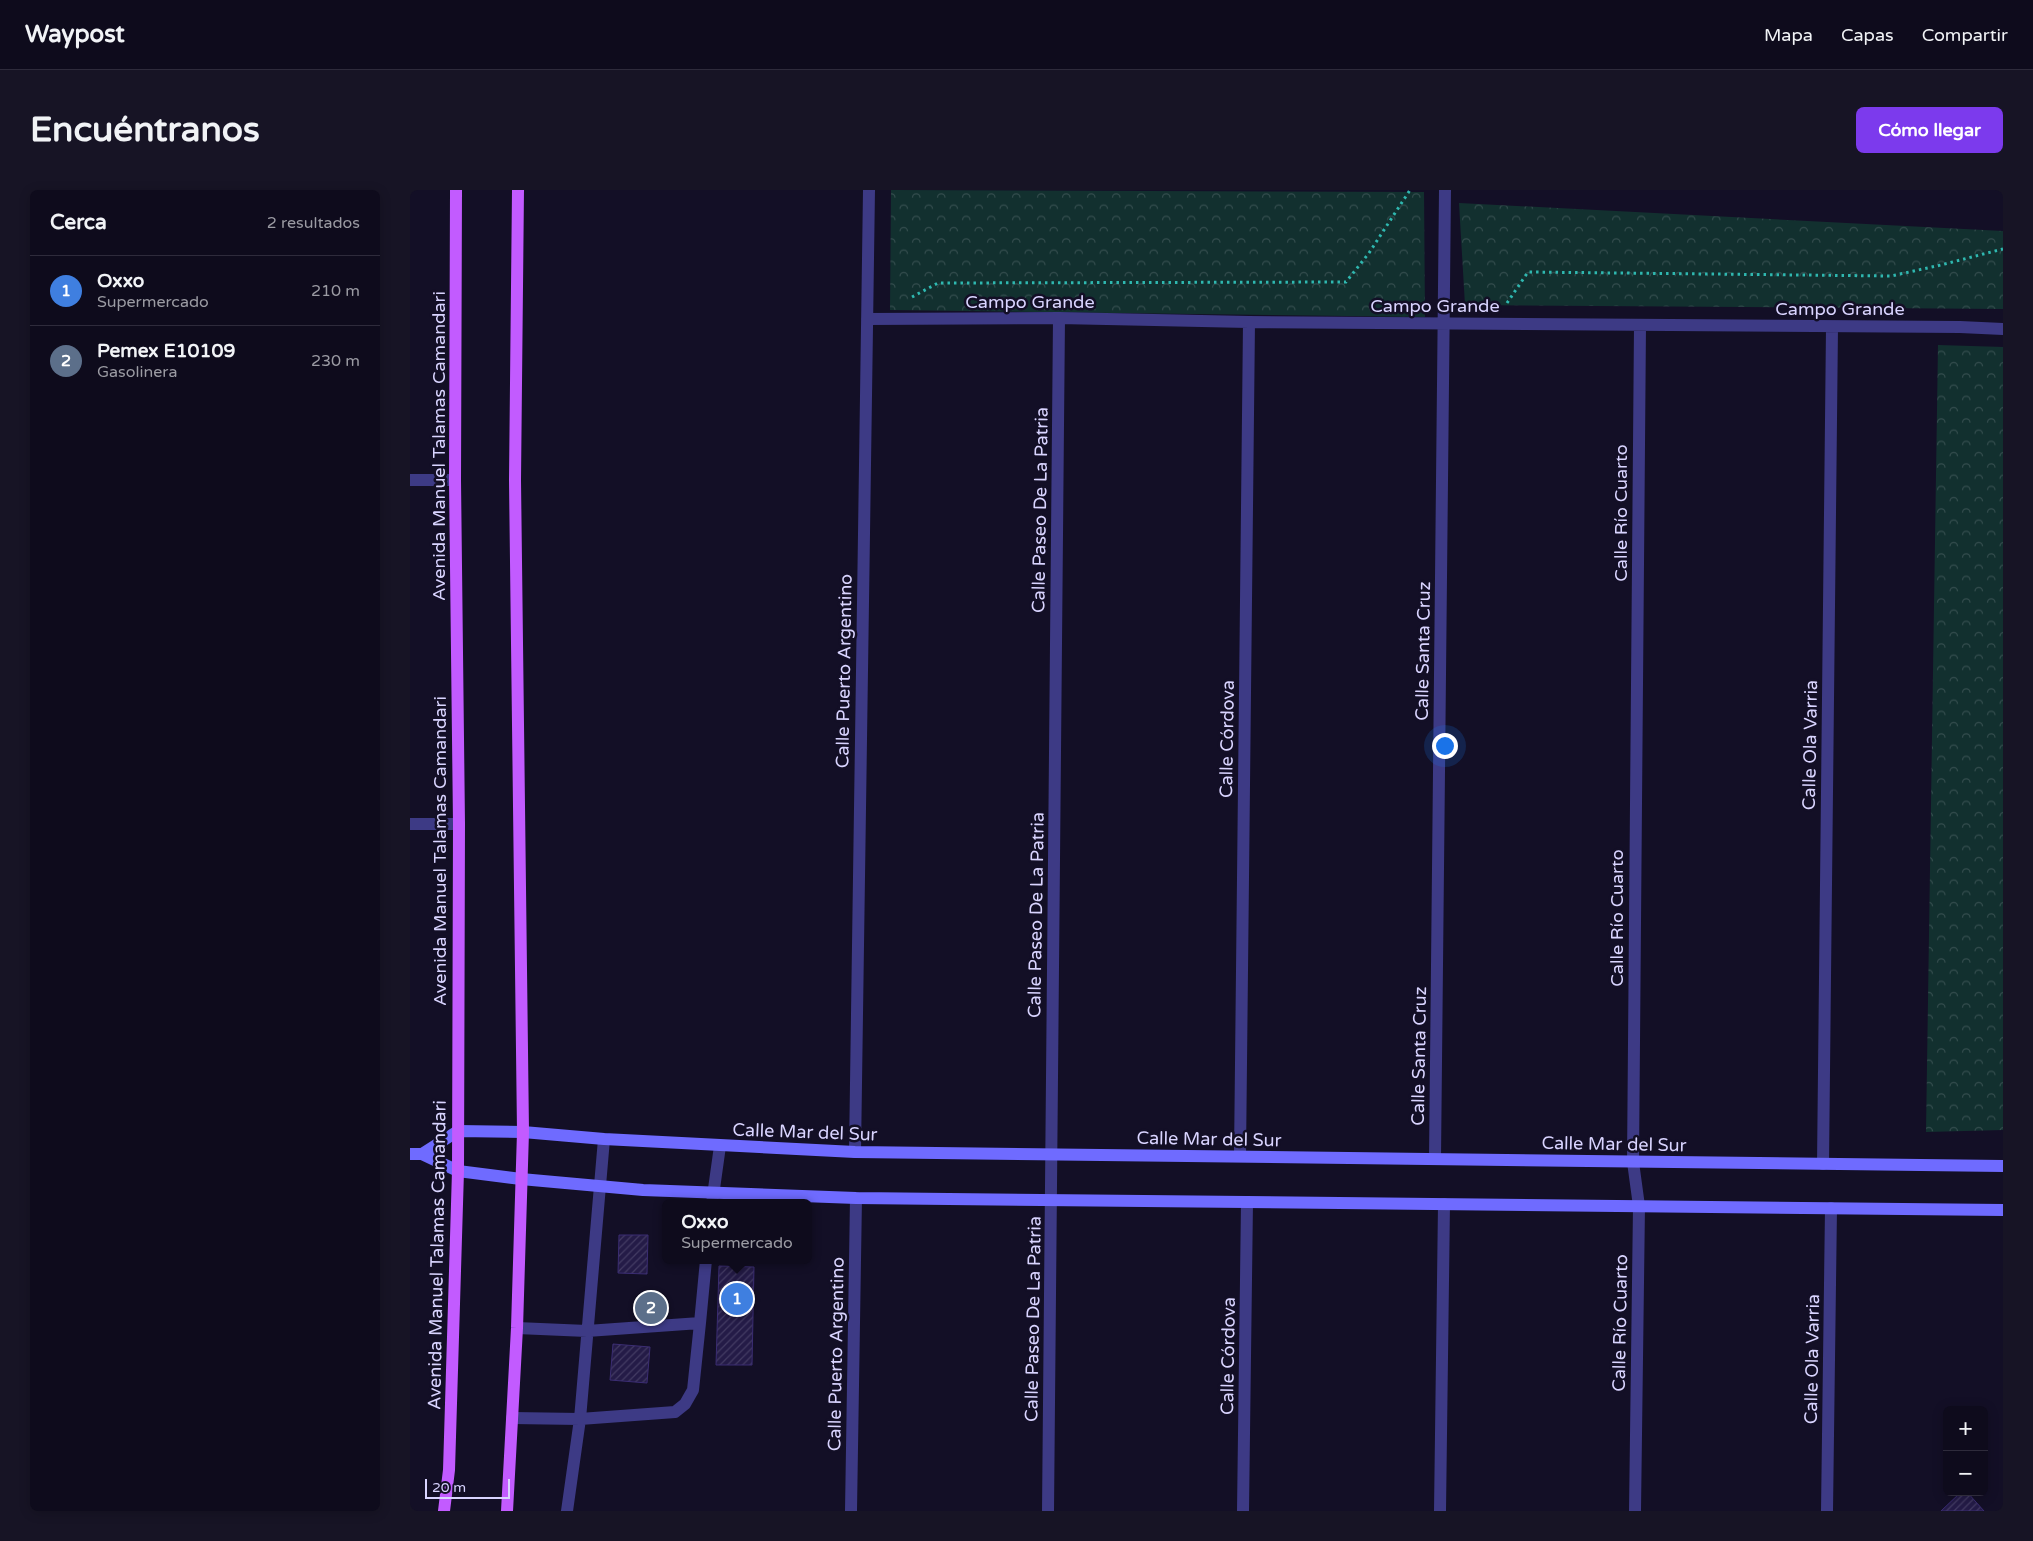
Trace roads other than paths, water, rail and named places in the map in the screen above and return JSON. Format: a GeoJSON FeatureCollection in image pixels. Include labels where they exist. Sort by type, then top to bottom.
{"type":"FeatureCollection","features":[{"type":"Feature","properties":{"kind":"main road","name":"Avenida Manuel Talamas Camandari"},"geometry":{"type":"LineString","coordinates":[[444,1511],[449,1470],[458,1171],[459,824],[455,480],[456,190]]}},
{"type":"Feature","properties":{"kind":"main road"},"geometry":{"type":"LineString","coordinates":[[507,1511],[517,1328],[523,1132],[515,480],[518,190]]}},
{"type":"Feature","properties":{"kind":"street","name":"Calle Puerto Argentino"},"geometry":{"type":"LineString","coordinates":[[855,1152],[869,190]]}},
{"type":"Feature","properties":{"kind":"street","name":"Calle Santa Cruz"},"geometry":{"type":"LineString","coordinates":[[1435,1159],[1446,190]]}},
{"type":"Feature","properties":{"kind":"street","name":"Campo Grande"},"geometry":{"type":"LineString","coordinates":[[867,320],[1059,318],[1249,322],[2003,329]]}},
{"type":"Feature","properties":{"kind":"street","name":"Calle Paseo De La Patria"},"geometry":{"type":"LineString","coordinates":[[1048,1511],[1059,318]]}},
{"type":"Feature","properties":{"kind":"street","name":"Calle Córdova"},"geometry":{"type":"LineString","coordinates":[[1240,1156],[1249,322]]}},
{"type":"Feature","properties":{"kind":"street","name":"Calle Río Cuarto"},"geometry":{"type":"LineString","coordinates":[[1635,1511],[1639,1206],[1633,1162],[1640,325]]}},
{"type":"Feature","properties":{"kind":"street","name":"Calle Ola Varria"},"geometry":{"type":"LineString","coordinates":[[1823,1164],[1832,326]]}},
{"type":"Feature","properties":{"kind":"street"},"geometry":{"type":"LineString","coordinates":[[410,480],[455,480]]}},
{"type":"Feature","properties":{"kind":"street"},"geometry":{"type":"LineString","coordinates":[[410,824],[459,824]]}},
{"type":"Feature","properties":{"kind":"street"},"geometry":{"type":"LineString","coordinates":[[416,1154],[458,1131]]}},
{"type":"Feature","properties":{"kind":"street","name":"Calle Mar del Sur"},"geometry":{"type":"LineString","coordinates":[[458,1131],[523,1132],[604,1140],[855,1152],[2003,1166]]}},
{"type":"Feature","properties":{"kind":"street"},"geometry":{"type":"LineString","coordinates":[[567,1511],[580,1419],[598,1186],[604,1140]]}},
{"type":"Feature","properties":{"kind":"street"},"geometry":{"type":"LineString","coordinates":[[713,1198],[720,1146]]}},
{"type":"Feature","properties":{"kind":"street"},"geometry":{"type":"LineString","coordinates":[[416,1154],[458,1171],[713,1198],[2003,1210]]}},
{"type":"Feature","properties":{"kind":"street","name":"Calle Puerto Argentino"},"geometry":{"type":"LineString","coordinates":[[851,1511],[856,1198]]}},
{"type":"Feature","properties":{"kind":"street","name":"Calle Córdova"},"geometry":{"type":"LineString","coordinates":[[1243,1511],[1247,1202]]}},
{"type":"Feature","properties":{"kind":"street"},"geometry":{"type":"LineString","coordinates":[[1440,1511],[1444,1204]]}},
{"type":"Feature","properties":{"kind":"street","name":"Calle Ola Varria"},"geometry":{"type":"LineString","coordinates":[[1828,1511],[1831,1208]]}},
{"type":"Feature","properties":{"kind":"street"},"geometry":{"type":"LineString","coordinates":[[512,1418],[580,1419],[675,1412],[685,1404],[693,1390],[706,1264]]}},
{"type":"Feature","properties":{"kind":"street"},"geometry":{"type":"LineString","coordinates":[[517,1328],[587,1330],[700,1323]]}},
{"type":"Feature","properties":{"kind":"place","name":"Oxxo"},"geometry":{"type":"Point","coordinates":[737,1299]}},
{"type":"Feature","properties":{"kind":"place","name":"Pemex E10109"},"geometry":{"type":"Point","coordinates":[651,1308]}}]}
